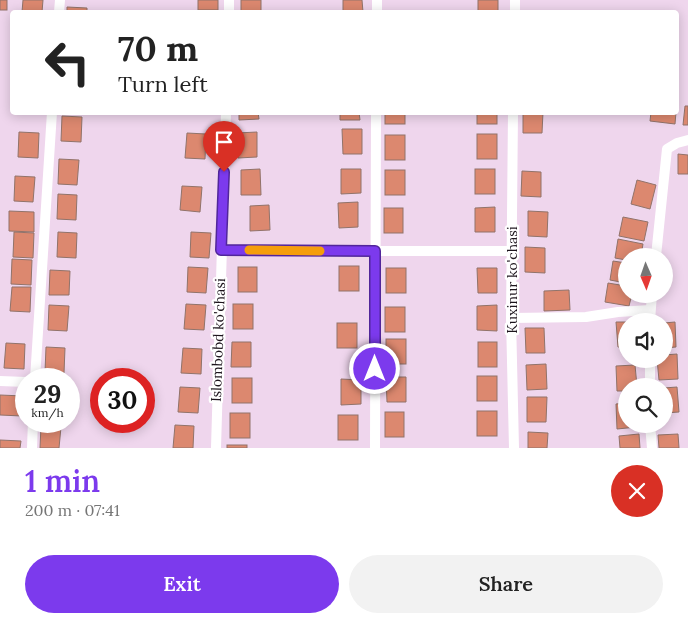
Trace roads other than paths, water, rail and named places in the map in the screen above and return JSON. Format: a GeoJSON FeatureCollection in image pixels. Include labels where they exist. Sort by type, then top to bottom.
{"type":"FeatureCollection","features":[{"type":"Feature","properties":{"kind":"street"},"geometry":{"type":"LineString","coordinates":[[36,368],[52,115]]}},
{"type":"Feature","properties":{"kind":"street","name":"Islombobd ko'chasi"},"geometry":{"type":"LineString","coordinates":[[216,448],[226,115]]}},
{"type":"Feature","properties":{"kind":"street"},"geometry":{"type":"LineString","coordinates":[[375,448],[376,115]]}},
{"type":"Feature","properties":{"kind":"street","name":"Kuxinur ko'chasi"},"geometry":{"type":"LineString","coordinates":[[513,115],[511,318],[514,448]]}},
{"type":"Feature","properties":{"kind":"street"},"geometry":{"type":"LineString","coordinates":[[657,248],[667,149],[677,142],[688,140]]}},
{"type":"Feature","properties":{"kind":"street"},"geometry":{"type":"LineString","coordinates":[[221,250],[511,251]]}},
{"type":"Feature","properties":{"kind":"street"},"geometry":{"type":"LineString","coordinates":[[511,318],[586,317],[650,310],[651,303]]}},
{"type":"Feature","properties":{"kind":"street"},"geometry":{"type":"LineString","coordinates":[[0,380],[15,381]]}},
{"type":"Feature","properties":{"kind":"street"},"geometry":{"type":"LineString","coordinates":[[32,448],[33,433]]}},
{"type":"Feature","properties":{"kind":"street"},"geometry":{"type":"LineString","coordinates":[[651,433],[652,448]]}}]}
